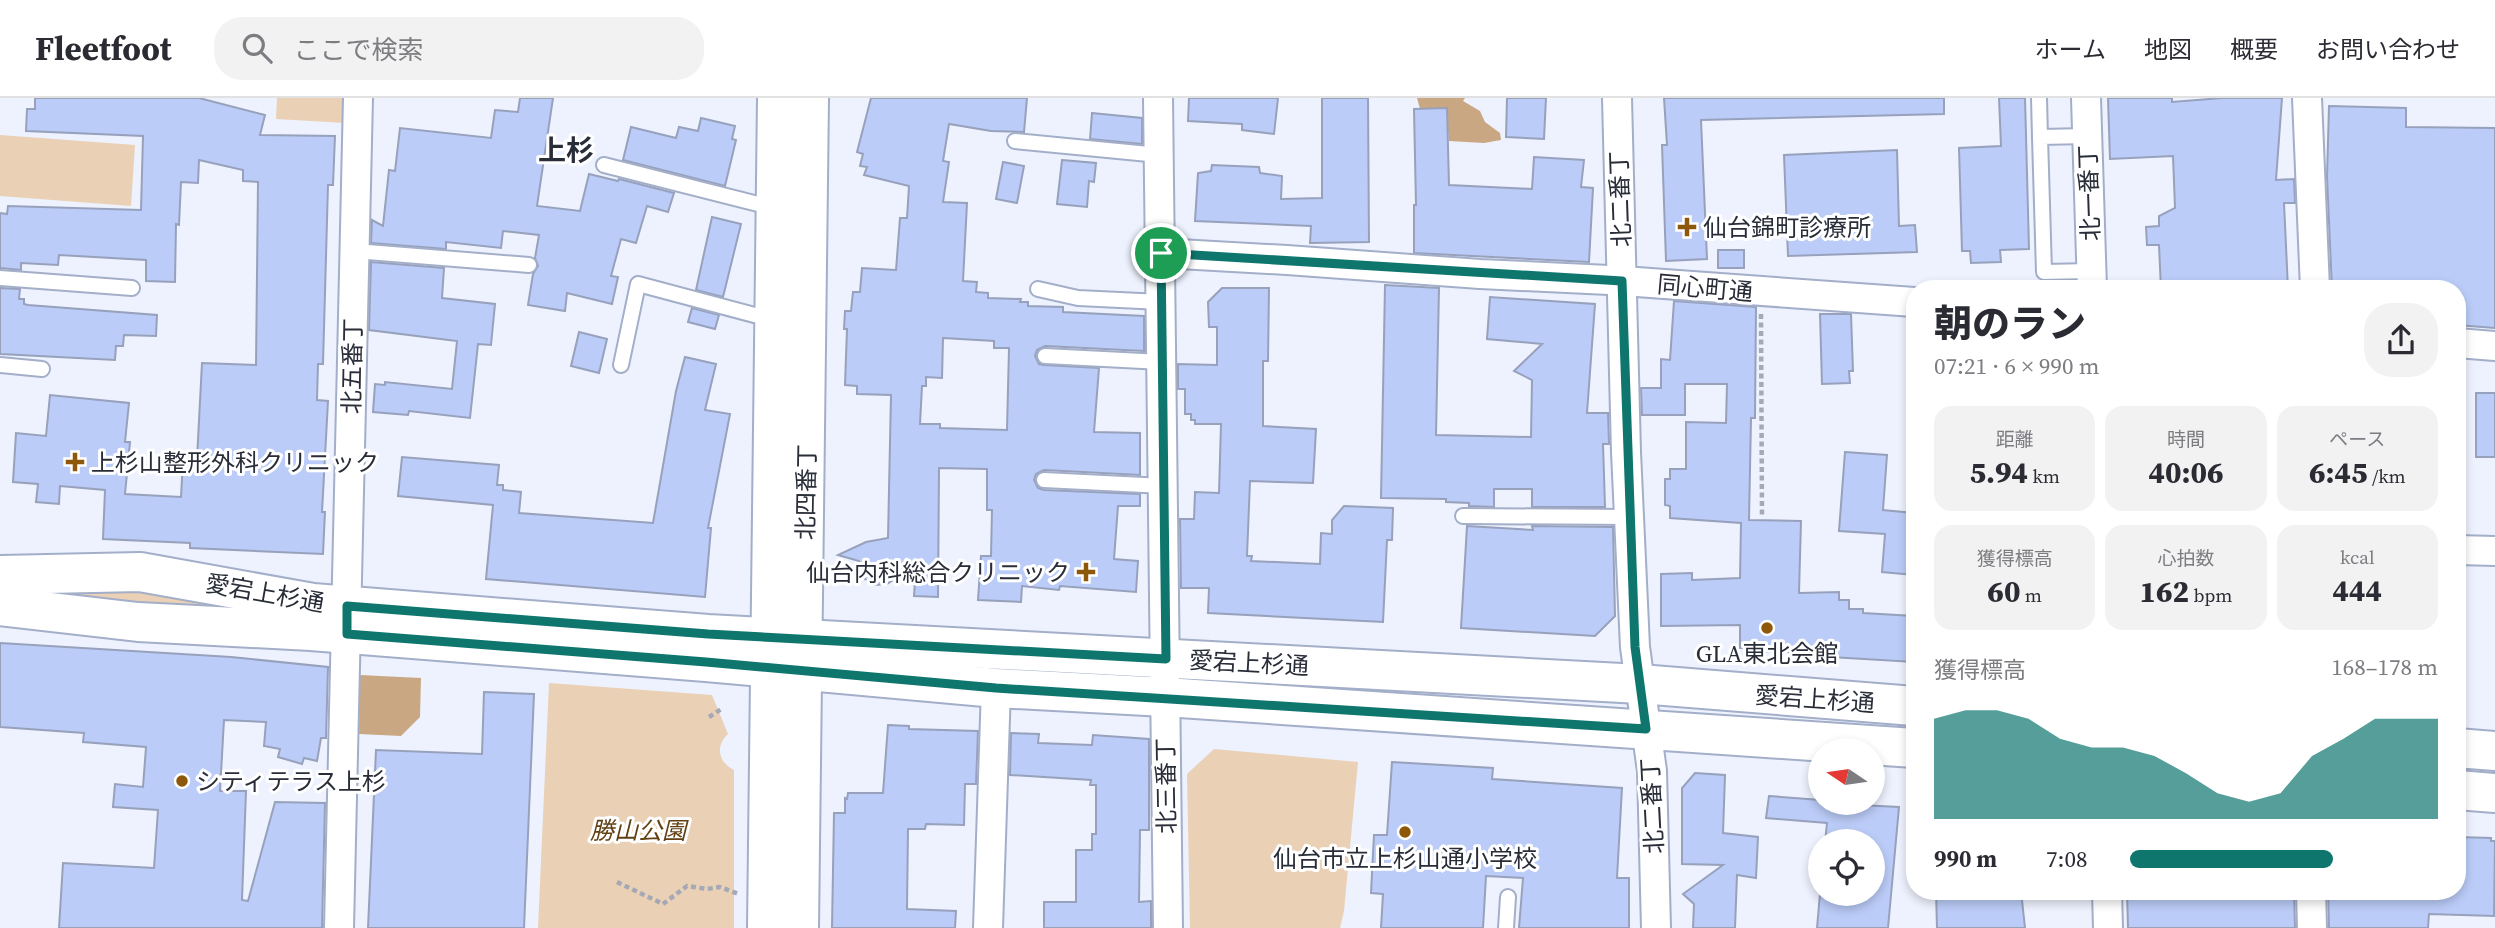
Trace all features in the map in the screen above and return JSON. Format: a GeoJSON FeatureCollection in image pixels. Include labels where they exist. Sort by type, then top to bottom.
{"type":"FeatureCollection","features":[{"type":"Feature","properties":{"kind":"street","name":"北五番丁"},"geometry":{"type":"LineString","coordinates":[[339,928],[358,98]]}},
{"type":"Feature","properties":{"kind":"street","name":"北四番丁"},"geometry":{"type":"LineString","coordinates":[[777,98],[774,320],[799,928]]}},
{"type":"Feature","properties":{"kind":"street","name":"北四番丁"},"geometry":{"type":"LineString","coordinates":[[767,928],[787,653],[809,98]]}},
{"type":"Feature","properties":{"kind":"street","name":"北三番丁"},"geometry":{"type":"LineString","coordinates":[[1158,98],[1168,928]]}},
{"type":"Feature","properties":{"kind":"street","name":"北二番丁"},"geometry":{"type":"LineString","coordinates":[[1617,98],[1635,647],[1652,771],[1656,928]]}},
{"type":"Feature","properties":{"kind":"street","name":"北一番丁"},"geometry":{"type":"LineString","coordinates":[[2086,98],[2092,280]]}},
{"type":"Feature","properties":{"kind":"street"},"geometry":{"type":"LineString","coordinates":[[2307,98],[2315,280]]}},
{"type":"Feature","properties":{"kind":"street","name":"同心町通"},"geometry":{"type":"LineString","coordinates":[[1161,253],[1906,301]]}},
{"type":"Feature","properties":{"kind":"street"},"geometry":{"type":"LineString","coordinates":[[2466,344],[2495,346]]}},
{"type":"Feature","properties":{"kind":"street"},"geometry":{"type":"LineString","coordinates":[[2466,550],[2495,551]]}},
{"type":"Feature","properties":{"kind":"street","name":"愛宕上杉通"},"geometry":{"type":"LineString","coordinates":[[0,575],[139,572],[313,603],[347,620]]}},
{"type":"Feature","properties":{"kind":"street","name":"愛宕上杉通"},"geometry":{"type":"LineString","coordinates":[[0,606],[138,622],[347,620],[787,653],[1166,659],[1640,684],[1906,705]]}},
{"type":"Feature","properties":{"kind":"street","name":"愛宕上杉通"},"geometry":{"type":"LineString","coordinates":[[787,653],[996,688],[1906,747]]}},
{"type":"Feature","properties":{"kind":"street"},"geometry":{"type":"LineString","coordinates":[[988,928],[996,688]]}},
{"type":"Feature","properties":{"kind":"street"},"geometry":{"type":"LineString","coordinates":[[2466,749],[2495,751]]}},
{"type":"Feature","properties":{"kind":"street"},"geometry":{"type":"LineString","coordinates":[[2466,791],[2495,793]]}},
{"type":"Feature","properties":{"kind":"street"},"geometry":{"type":"LineString","coordinates":[[2107,900],[2108,928]]}},
{"type":"Feature","properties":{"kind":"street"},"geometry":{"type":"LineString","coordinates":[[2311,900],[2312,928]]}},
{"type":"Feature","properties":{"kind":"lane"},"geometry":{"type":"LineString","coordinates":[[2039,98],[2044,272],[2092,280]]}},
{"type":"Feature","properties":{"kind":"lane"},"geometry":{"type":"LineString","coordinates":[[2040,137],[2087,136]]}},
{"type":"Feature","properties":{"kind":"lane"},"geometry":{"type":"LineString","coordinates":[[1015,141],[1159,155]]}},
{"type":"Feature","properties":{"kind":"lane"},"geometry":{"type":"LineString","coordinates":[[604,165],[776,208]]}},
{"type":"Feature","properties":{"kind":"lane"},"geometry":{"type":"LineString","coordinates":[[355,251],[529,265]]}},
{"type":"Feature","properties":{"kind":"lane"},"geometry":{"type":"LineString","coordinates":[[0,278],[132,288]]}},
{"type":"Feature","properties":{"kind":"lane"},"geometry":{"type":"LineString","coordinates":[[621,365],[639,284],[774,320]]}},
{"type":"Feature","properties":{"kind":"lane"},"geometry":{"type":"LineString","coordinates":[[1038,289],[1078,298],[1161,302]]}},
{"type":"Feature","properties":{"kind":"lane"},"geometry":{"type":"LineString","coordinates":[[1045,356],[1162,362]]}},
{"type":"Feature","properties":{"kind":"lane"},"geometry":{"type":"LineString","coordinates":[[0,365],[42,369]]}},
{"type":"Feature","properties":{"kind":"lane"},"geometry":{"type":"LineString","coordinates":[[1044,480],[1164,486]]}},
{"type":"Feature","properties":{"kind":"lane"},"geometry":{"type":"LineString","coordinates":[[1464,516],[1629,517]]}},
{"type":"Feature","properties":{"kind":"lane"},"geometry":{"type":"LineString","coordinates":[[1506,928],[1508,897]]}},
{"type":"Feature","properties":{"kind":"path"},"geometry":{"type":"LineString","coordinates":[[1761,292],[1762,516]]}},
{"type":"Feature","properties":{"kind":"path"},"geometry":{"type":"LineString","coordinates":[[709,717],[723,708]]}},
{"type":"Feature","properties":{"kind":"path"},"geometry":{"type":"LineString","coordinates":[[617,882],[663,904],[687,886],[707,889],[720,887],[740,894]]}},
{"type":"Feature","properties":{"kind":"green space"},"geometry":{"type":"Polygon","coordinates":[[[277,98],[346,98],[345,123],[276,119],[277,98]]]}},
{"type":"Feature","properties":{"kind":"green space"},"geometry":{"type":"Polygon","coordinates":[[[0,135],[135,145],[131,206],[0,196],[0,135]]]}},
{"type":"Feature","properties":{"kind":"green space"},"geometry":{"type":"Polygon","coordinates":[[[71,586],[193,595],[248,612],[45,595],[71,586]]]}},
{"type":"Feature","properties":{"kind":"green space","name":"勝山公園"},"geometry":{"type":"Polygon","coordinates":[[[549,683],[712,695],[728,734],[721,744],[720,754],[724,763],[734,770],[734,928],[538,928],[549,683]]]}},
{"type":"Feature","properties":{"kind":"green space"},"geometry":{"type":"Polygon","coordinates":[[[1214,749],[1358,762],[1344,911],[1340,928],[1190,928],[1187,774],[1214,749]]]}},
{"type":"Feature","properties":{"kind":"shaded area"},"geometry":{"type":"Polygon","coordinates":[[[1417,98],[1465,98],[1463,101],[1480,111],[1485,122],[1500,133],[1501,140],[1484,143],[1449,141],[1447,119],[1420,109],[1417,98]]]}},
{"type":"Feature","properties":{"kind":"shaded area"},"geometry":{"type":"Polygon","coordinates":[[[360,675],[421,678],[420,717],[401,736],[359,734],[360,675]]]}},
{"type":"Feature","properties":{"kind":"building"},"geometry":{"type":"Polygon","coordinates":[[[35,98],[199,98],[265,115],[260,135],[335,136],[333,185],[328,185],[323,364],[318,364],[317,400],[328,401],[322,512],[325,512],[323,554],[190,548],[190,543],[103,539],[105,490],[60,486],[59,504],[36,502],[38,484],[13,482],[16,433],[46,436],[50,395],[129,403],[125,442],[130,442],[125,494],[181,497],[183,459],[197,459],[202,363],[256,365],[258,182],[243,181],[243,170],[199,160],[198,183],[181,182],[179,225],[176,224],[175,282],[146,281],[146,260],[59,255],[58,265],[21,263],[21,270],[0,268],[0,213],[7,214],[8,206],[141,210],[143,136],[26,131],[27,109],[35,109],[35,98]]]}},
{"type":"Feature","properties":{"kind":"building"},"geometry":{"type":"Polygon","coordinates":[[[520,98],[553,98],[537,206],[580,211],[589,174],[674,193],[668,212],[647,206],[636,243],[621,239],[611,276],[618,277],[612,304],[567,293],[565,311],[528,305],[533,274],[538,266],[535,258],[539,235],[503,231],[501,248],[446,242],[446,249],[371,243],[372,220],[383,226],[389,170],[395,171],[400,128],[491,138],[495,110],[518,112],[520,98]]]}},
{"type":"Feature","properties":{"kind":"building"},"geometry":{"type":"Polygon","coordinates":[[[871,98],[1027,98],[1024,132],[991,131],[949,124],[943,161],[949,162],[943,202],[967,203],[963,281],[977,282],[976,292],[988,293],[988,298],[1021,299],[1020,302],[1028,302],[1028,306],[1063,307],[1063,312],[1144,316],[1144,351],[1045,346],[1037,350],[1035,356],[1039,364],[1044,365],[1099,368],[1094,432],[1140,433],[1140,475],[1044,470],[1036,474],[1034,480],[1038,488],[1044,490],[1140,494],[1140,506],[1118,506],[1114,559],[1138,561],[1136,592],[1022,586],[1021,602],[978,600],[981,556],[991,556],[992,510],[987,510],[987,469],[939,468],[938,597],[914,596],[916,565],[887,584],[875,585],[865,579],[859,561],[838,555],[866,542],[888,538],[891,395],[857,394],[857,386],[845,385],[845,311],[851,311],[853,292],[860,292],[862,268],[896,270],[900,218],[907,218],[909,186],[864,175],[867,167],[860,166],[863,154],[857,152],[871,98]],[[943,338],[942,378],[926,377],[926,386],[922,386],[920,424],[940,424],[940,428],[1007,430],[1009,348],[994,348],[994,341],[943,338]]]}},
{"type":"Feature","properties":{"kind":"building"},"geometry":{"type":"Polygon","coordinates":[[[1189,98],[1278,98],[1274,134],[1242,130],[1242,124],[1188,121],[1189,98]]]}},
{"type":"Feature","properties":{"kind":"building"},"geometry":{"type":"Polygon","coordinates":[[[1322,98],[1368,98],[1369,242],[1310,243],[1311,226],[1195,221],[1198,173],[1211,171],[1212,165],[1259,167],[1260,173],[1282,176],[1281,199],[1322,198],[1322,98]]]}},
{"type":"Feature","properties":{"kind":"building"},"geometry":{"type":"Polygon","coordinates":[[[1507,98],[1546,98],[1544,139],[1506,137],[1507,98]]]}},
{"type":"Feature","properties":{"kind":"building"},"geometry":{"type":"Polygon","coordinates":[[[1664,98],[1944,98],[1944,114],[1701,120],[1707,259],[1666,261],[1662,145],[1667,145],[1664,98]]]}},
{"type":"Feature","properties":{"kind":"building"},"geometry":{"type":"Polygon","coordinates":[[[1999,98],[2025,98],[2029,249],[2000,250],[2001,262],[1971,263],[1970,251],[1962,251],[1959,148],[2001,146],[1999,98]]]}},
{"type":"Feature","properties":{"kind":"building"},"geometry":{"type":"Polygon","coordinates":[[[2108,98],[2172,98],[2172,102],[2222,98],[2282,98],[2276,180],[2294,179],[2295,203],[2284,203],[2288,280],[2161,280],[2159,245],[2147,245],[2146,227],[2159,226],[2159,216],[2175,208],[2173,156],[2110,159],[2108,98]]]}},
{"type":"Feature","properties":{"kind":"building"},"geometry":{"type":"Polygon","coordinates":[[[2329,106],[2406,108],[2406,127],[2495,128],[2495,328],[2466,326],[2466,280],[2332,280],[2327,177],[2329,106]]]}},
{"type":"Feature","properties":{"kind":"building"},"geometry":{"type":"Polygon","coordinates":[[[1447,108],[1449,185],[1532,189],[1534,157],[1584,160],[1581,187],[1593,188],[1589,262],[1414,253],[1414,109],[1447,108]]]}},
{"type":"Feature","properties":{"kind":"building"},"geometry":{"type":"Polygon","coordinates":[[[1092,113],[1142,118],[1142,144],[1090,139],[1092,113]]]}},
{"type":"Feature","properties":{"kind":"building"},"geometry":{"type":"Polygon","coordinates":[[[701,118],[735,126],[732,139],[736,140],[725,186],[623,160],[631,127],[676,138],[679,127],[698,131],[701,118]]]}},
{"type":"Feature","properties":{"kind":"building"},"geometry":{"type":"Polygon","coordinates":[[[1897,150],[1899,226],[1915,225],[1917,252],[1788,256],[1784,155],[1897,150]]]}},
{"type":"Feature","properties":{"kind":"building"},"geometry":{"type":"Polygon","coordinates":[[[1062,160],[1096,163],[1094,182],[1089,181],[1087,207],[1057,204],[1062,160]]]}},
{"type":"Feature","properties":{"kind":"building"},"geometry":{"type":"Polygon","coordinates":[[[1003,162],[1024,166],[1017,203],[996,199],[1003,162]]]}},
{"type":"Feature","properties":{"kind":"building"},"geometry":{"type":"Polygon","coordinates":[[[712,217],[741,224],[723,297],[696,290],[712,217]]]}},
{"type":"Feature","properties":{"kind":"building"},"geometry":{"type":"Polygon","coordinates":[[[1718,250],[1744,250],[1744,268],[1718,268],[1718,250]]]}},
{"type":"Feature","properties":{"kind":"building"},"geometry":{"type":"Polygon","coordinates":[[[371,262],[444,268],[442,298],[495,304],[491,345],[478,344],[470,418],[409,411],[408,415],[373,412],[375,384],[385,385],[385,382],[452,389],[457,341],[369,330],[371,262]]]}},
{"type":"Feature","properties":{"kind":"building"},"geometry":{"type":"Polygon","coordinates":[[[1385,285],[1439,288],[1436,435],[1531,437],[1532,380],[1514,371],[1542,344],[1487,339],[1490,297],[1595,304],[1587,413],[1608,413],[1609,444],[1603,444],[1605,507],[1532,507],[1532,489],[1494,489],[1494,507],[1469,506],[1469,503],[1446,502],[1446,499],[1381,498],[1385,285]]]}},
{"type":"Feature","properties":{"kind":"building"},"geometry":{"type":"Polygon","coordinates":[[[0,288],[20,289],[19,299],[24,299],[24,304],[28,305],[157,315],[156,336],[124,335],[123,346],[116,346],[115,360],[0,354],[0,288]]]}},
{"type":"Feature","properties":{"kind":"building"},"geometry":{"type":"Polygon","coordinates":[[[1222,288],[1269,288],[1268,361],[1263,361],[1263,426],[1316,429],[1313,483],[1250,481],[1247,556],[1252,556],[1251,561],[1320,564],[1321,533],[1332,534],[1332,520],[1344,506],[1393,508],[1392,540],[1387,540],[1383,622],[1208,613],[1209,588],[1181,588],[1180,519],[1194,519],[1195,492],[1219,493],[1221,424],[1195,424],[1195,420],[1191,420],[1191,414],[1185,414],[1185,389],[1178,389],[1178,364],[1217,365],[1217,327],[1209,327],[1208,302],[1222,288]]]}},
{"type":"Feature","properties":{"kind":"building"},"geometry":{"type":"Polygon","coordinates":[[[1674,301],[1756,307],[1755,418],[1751,418],[1749,520],[1801,521],[1799,593],[1839,592],[1839,600],[1849,600],[1849,609],[1863,609],[1863,613],[1906,616],[1906,662],[1797,655],[1797,652],[1764,652],[1764,648],[1740,648],[1740,625],[1661,626],[1661,574],[1692,573],[1692,580],[1740,578],[1741,523],[1670,518],[1670,506],[1665,505],[1665,479],[1670,479],[1670,469],[1686,469],[1686,422],[1726,423],[1727,384],[1685,384],[1685,415],[1642,415],[1641,388],[1661,388],[1661,359],[1670,360],[1674,301]]]}},
{"type":"Feature","properties":{"kind":"building"},"geometry":{"type":"Polygon","coordinates":[[[692,308],[719,315],[715,329],[688,322],[692,308]]]}},
{"type":"Feature","properties":{"kind":"building"},"geometry":{"type":"Polygon","coordinates":[[[1820,314],[1851,314],[1853,371],[1849,371],[1850,383],[1822,384],[1820,314]]]}},
{"type":"Feature","properties":{"kind":"building"},"geometry":{"type":"Polygon","coordinates":[[[579,332],[607,339],[599,373],[571,366],[579,332]]]}},
{"type":"Feature","properties":{"kind":"building"},"geometry":{"type":"Polygon","coordinates":[[[685,357],[716,364],[705,410],[730,414],[708,528],[711,528],[705,597],[486,579],[493,505],[398,496],[402,457],[499,465],[497,485],[503,485],[503,490],[521,492],[519,513],[653,523],[676,391],[685,357]]]}},
{"type":"Feature","properties":{"kind":"building"},"geometry":{"type":"Polygon","coordinates":[[[2476,393],[2495,393],[2495,457],[2476,457],[2476,393]]]}},
{"type":"Feature","properties":{"kind":"building"},"geometry":{"type":"Polygon","coordinates":[[[1845,452],[1887,455],[1883,510],[1906,512],[1906,574],[1882,572],[1885,534],[1839,531],[1845,452]]]}},
{"type":"Feature","properties":{"kind":"building"},"geometry":{"type":"Polygon","coordinates":[[[1467,526],[1533,530],[1532,526],[1613,527],[1615,616],[1595,636],[1461,628],[1467,526]]]}},
{"type":"Feature","properties":{"kind":"building"},"geometry":{"type":"Polygon","coordinates":[[[0,643],[231,657],[328,667],[326,738],[321,738],[317,761],[304,758],[302,764],[278,757],[280,749],[264,746],[266,722],[224,720],[220,791],[246,791],[242,900],[248,901],[275,802],[325,803],[322,928],[59,928],[63,863],[154,868],[158,810],[113,807],[115,784],[143,787],[146,747],[83,742],[84,733],[0,727],[0,643]]]}},
{"type":"Feature","properties":{"kind":"building"},"geometry":{"type":"Polygon","coordinates":[[[484,692],[534,694],[524,928],[368,928],[376,750],[482,754],[484,692]]]}},
{"type":"Feature","properties":{"kind":"building"},"geometry":{"type":"Polygon","coordinates":[[[888,725],[909,726],[909,729],[978,731],[976,784],[965,784],[964,825],[926,824],[925,829],[908,829],[907,909],[956,911],[955,928],[832,928],[834,813],[845,813],[845,798],[847,799],[848,793],[883,793],[888,725]]]}},
{"type":"Feature","properties":{"kind":"building"},"geometry":{"type":"Polygon","coordinates":[[[1011,733],[1039,734],[1038,743],[1092,745],[1093,735],[1149,739],[1149,830],[1140,830],[1139,902],[1151,901],[1151,928],[1044,928],[1044,902],[1076,902],[1076,850],[1092,850],[1092,834],[1096,834],[1096,785],[1090,785],[1091,780],[1010,775],[1011,733]]]}},
{"type":"Feature","properties":{"kind":"building"},"geometry":{"type":"Polygon","coordinates":[[[1392,762],[1493,768],[1492,779],[1622,788],[1617,878],[1629,878],[1629,928],[1519,928],[1523,878],[1486,876],[1483,928],[1381,928],[1383,894],[1371,893],[1374,835],[1387,835],[1392,762]]]}},
{"type":"Feature","properties":{"kind":"building"},"geometry":{"type":"Polygon","coordinates":[[[1695,773],[1725,775],[1723,833],[1758,837],[1756,878],[1737,875],[1735,928],[1693,928],[1694,904],[1683,894],[1723,865],[1682,864],[1682,788],[1695,773]]]}},
{"type":"Feature","properties":{"kind":"building"},"geometry":{"type":"Polygon","coordinates":[[[1769,796],[1808,799],[1808,816],[1885,816],[1885,806],[1899,807],[1888,928],[1817,928],[1819,906],[1885,906],[1885,829],[1826,829],[1827,823],[1766,818],[1769,796]]]}},
{"type":"Feature","properties":{"kind":"building"},"geometry":{"type":"Polygon","coordinates":[[[2466,837],[2491,838],[2491,841],[2495,841],[2494,916],[2429,914],[2428,928],[2329,928],[2328,900],[2466,900],[2466,837]]]}},
{"type":"Feature","properties":{"kind":"building"},"geometry":{"type":"Polygon","coordinates":[[[1936,900],[2022,900],[2025,928],[1937,928],[1936,900]]]}},
{"type":"Feature","properties":{"kind":"building"},"geometry":{"type":"Polygon","coordinates":[[[2127,900],[2294,900],[2295,928],[2128,928],[2127,900]]]}},
{"type":"Feature","properties":{"kind":"place","name":"仙台錦町診療所"},"geometry":{"type":"Point","coordinates":[1687,227]}},
{"type":"Feature","properties":{"kind":"place","name":"上杉山整形外科クリニック"},"geometry":{"type":"Point","coordinates":[75,462]}},
{"type":"Feature","properties":{"kind":"place","name":"仙台内科総合クリニック"},"geometry":{"type":"Point","coordinates":[1086,572]}},
{"type":"Feature","properties":{"kind":"place","name":"GLA東北会館"},"geometry":{"type":"Point","coordinates":[1767,628]}},
{"type":"Feature","properties":{"kind":"place","name":"シティテラス上杉"},"geometry":{"type":"Point","coordinates":[182,781]}},
{"type":"Feature","properties":{"kind":"place","name":"仙台市立上杉山通小学校"},"geometry":{"type":"Point","coordinates":[1405,832]}},
{"type":"Feature","properties":{"kind":"district","name":"上杉"},"geometry":{"type":"Point","coordinates":[566,150]}},
{"type":"Feature","properties":{"kind":"route"},"geometry":{"type":"LineString","coordinates":[[1161,253],[1622,281],[1635,647],[1646,729],[996,688],[347,634],[347,606],[708,634],[1166,659],[1161,253]]}}]}
